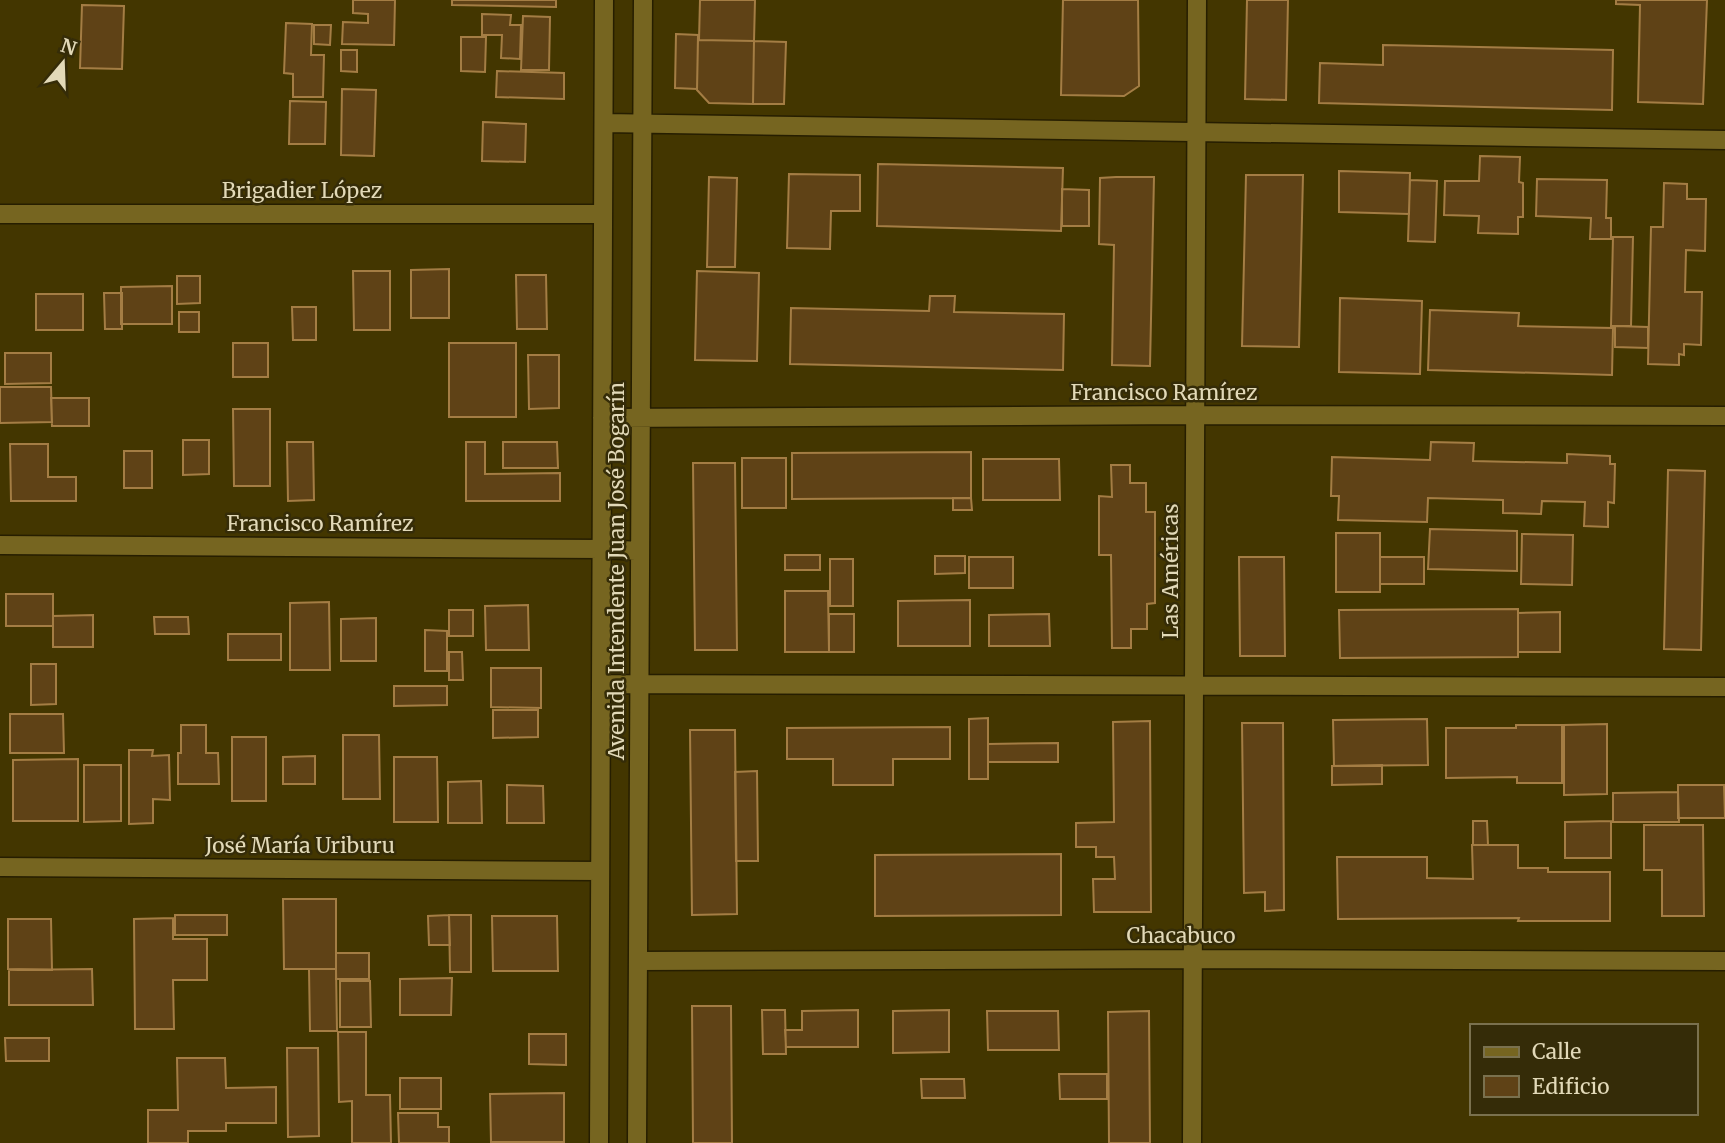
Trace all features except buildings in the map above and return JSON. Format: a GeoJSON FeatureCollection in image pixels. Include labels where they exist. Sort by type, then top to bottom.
{"type":"FeatureCollection","features":[{"type":"Feature","properties":{"kind":"street","name":"Avenida Intendente Juan José Bogarín"},"geometry":{"type":"LineString","coordinates":[[599,1143],[604,0]]}},
{"type":"Feature","properties":{"kind":"street","name":"Avenida Intendente Juan José Bogarín"},"geometry":{"type":"LineString","coordinates":[[637,1143],[643,0]]}},
{"type":"Feature","properties":{"kind":"street","name":"Las Américas"},"geometry":{"type":"LineString","coordinates":[[1192,1143],[1197,0]]}},
{"type":"Feature","properties":{"kind":"street"},"geometry":{"type":"LineString","coordinates":[[604,123],[1725,140]]}},
{"type":"Feature","properties":{"kind":"street","name":"Brigadier López"},"geometry":{"type":"LineString","coordinates":[[0,214],[603,214]]}},
{"type":"Feature","properties":{"kind":"street","name":"Francisco Ramírez"},"geometry":{"type":"LineString","coordinates":[[602,418],[1725,416]]}},
{"type":"Feature","properties":{"kind":"street","name":"Francisco Ramírez"},"geometry":{"type":"LineString","coordinates":[[0,545],[640,551]]}},
{"type":"Feature","properties":{"kind":"street"},"geometry":{"type":"LineString","coordinates":[[601,684],[1725,687]]}},
{"type":"Feature","properties":{"kind":"street","name":"José María Uriburu"},"geometry":{"type":"LineString","coordinates":[[0,867],[600,871]]}},
{"type":"Feature","properties":{"kind":"street","name":"Chacabuco"},"geometry":{"type":"LineString","coordinates":[[638,961],[1192,958],[1725,961]]}}]}
